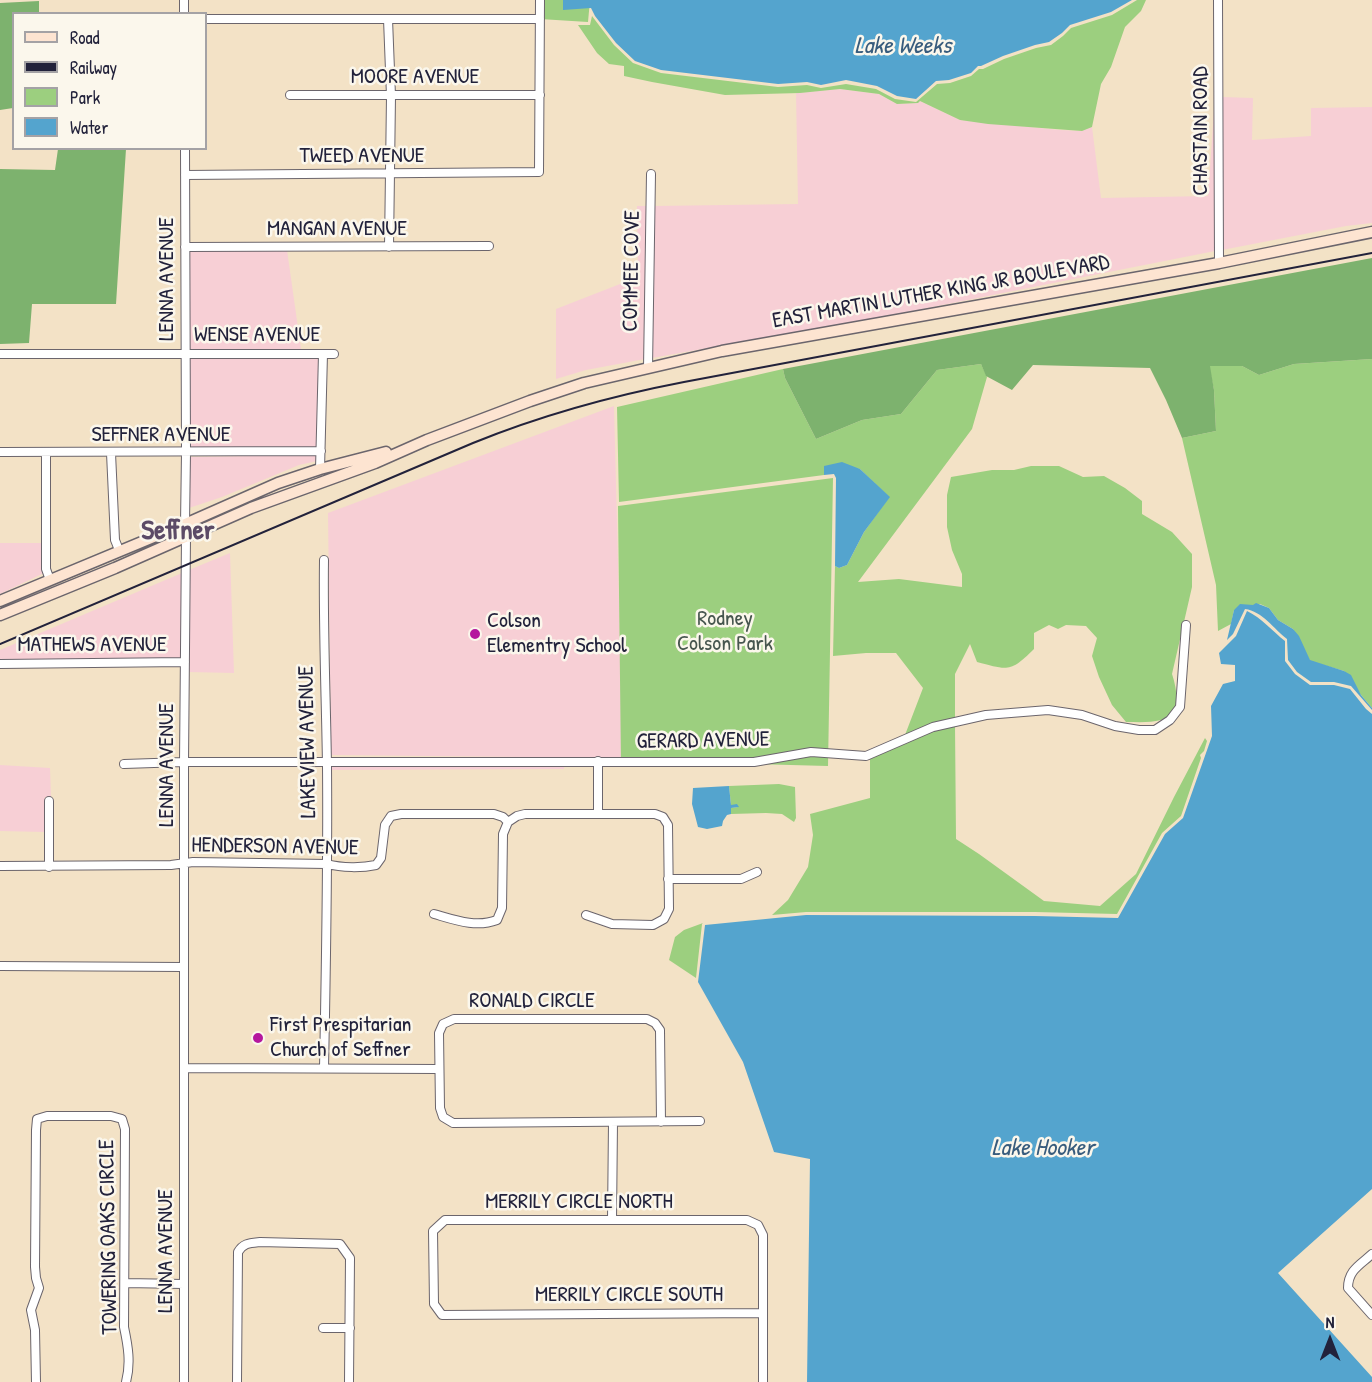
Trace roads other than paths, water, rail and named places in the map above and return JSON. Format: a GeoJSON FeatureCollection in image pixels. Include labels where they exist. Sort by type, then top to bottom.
{"type":"FeatureCollection","features":[{"type":"Feature","properties":{"kind":"main road","name":"EAST MARTIN LUTHER KING JR BOULEVARD"},"geometry":{"type":"LineString","coordinates":[[427,440],[584,383],[722,351],[1219,263],[1372,232]]}},
{"type":"Feature","properties":{"kind":"main road"},"geometry":{"type":"LineString","coordinates":[[0,600],[278,483],[320,469],[427,440]]}},
{"type":"Feature","properties":{"kind":"main road"},"geometry":{"type":"LineString","coordinates":[[0,615],[66,589],[251,508],[375,463],[427,440]]}},
{"type":"Feature","properties":{"kind":"street"},"geometry":{"type":"LineString","coordinates":[[540,0],[540,95]]}},
{"type":"Feature","properties":{"kind":"street","name":"CHASTAIN ROAD"},"geometry":{"type":"LineString","coordinates":[[1218,0],[1219,263]]}},
{"type":"Feature","properties":{"kind":"street"},"geometry":{"type":"LineString","coordinates":[[207,19],[540,19]]}},
{"type":"Feature","properties":{"kind":"street"},"geometry":{"type":"LineString","coordinates":[[388,19],[391,96],[389,247]]}},
{"type":"Feature","properties":{"kind":"street","name":"MOORE AVENUE"},"geometry":{"type":"LineString","coordinates":[[290,95],[540,95]]}},
{"type":"Feature","properties":{"kind":"street","name":"TWEED AVENUE"},"geometry":{"type":"LineString","coordinates":[[185,175],[539,172],[540,95]]}},
{"type":"Feature","properties":{"kind":"street","name":"LENNA AVENUE"},"geometry":{"type":"LineString","coordinates":[[184,1382],[185,150]]}},
{"type":"Feature","properties":{"kind":"street","name":"COMMEE COVE"},"geometry":{"type":"LineString","coordinates":[[648,368],[651,174]]}},
{"type":"Feature","properties":{"kind":"street","name":"MANGAN AVENUE"},"geometry":{"type":"LineString","coordinates":[[185,247],[489,246]]}},
{"type":"Feature","properties":{"kind":"street","name":"WENSE AVENUE"},"geometry":{"type":"LineString","coordinates":[[0,354],[334,354]]}},
{"type":"Feature","properties":{"kind":"street"},"geometry":{"type":"LineString","coordinates":[[320,469],[323,354]]}},
{"type":"Feature","properties":{"kind":"street","name":"SEFFNER AVENUE"},"geometry":{"type":"LineString","coordinates":[[0,453],[321,451]]}},
{"type":"Feature","properties":{"kind":"street"},"geometry":{"type":"LineString","coordinates":[[46,452],[46,569],[50,580]]}},
{"type":"Feature","properties":{"kind":"street"},"geometry":{"type":"LineString","coordinates":[[111,453],[115,540],[119,550]]}},
{"type":"Feature","properties":{"kind":"street","name":"LAKEVIEW AVENUE"},"geometry":{"type":"LineString","coordinates":[[324,560],[323,619],[327,763],[324,1068]]}},
{"type":"Feature","properties":{"kind":"street","name":"GERARD AVENUE"},"geometry":{"type":"LineString","coordinates":[[124,764],[184,762],[754,762],[811,752],[866,756],[933,727],[986,715],[1048,710],[1082,715],[1115,726],[1155,730],[1170,720],[1180,707],[1186,625]]}},
{"type":"Feature","properties":{"kind":"street","name":"MATHEWS AVENUE"},"geometry":{"type":"LineString","coordinates":[[0,664],[185,662]]}},
{"type":"Feature","properties":{"kind":"street"},"geometry":{"type":"LineString","coordinates":[[598,761],[598,814]]}},
{"type":"Feature","properties":{"kind":"street"},"geometry":{"type":"LineString","coordinates":[[49,801],[49,867]]}},
{"type":"Feature","properties":{"kind":"street","name":"HENDERSON AVENUE"},"geometry":{"type":"LineString","coordinates":[[0,866],[184,863],[327,864],[369,867],[376,865],[381,858],[385,825],[391,816],[401,814],[494,814],[503,817],[508,822]]}},
{"type":"Feature","properties":{"kind":"street"},"geometry":{"type":"LineString","coordinates":[[434,914],[464,923],[487,924],[497,920],[502,908],[502,834],[508,822],[517,816],[525,814],[655,814],[663,818],[668,825],[669,909],[664,919],[653,925],[612,924],[586,915]]}},
{"type":"Feature","properties":{"kind":"street"},"geometry":{"type":"LineString","coordinates":[[668,879],[741,879],[757,872]]}},
{"type":"Feature","properties":{"kind":"street"},"geometry":{"type":"LineString","coordinates":[[0,966],[184,967]]}},
{"type":"Feature","properties":{"kind":"street","name":"RONALD CIRCLE"},"geometry":{"type":"LineString","coordinates":[[661,1122],[660,1030],[655,1023],[647,1019],[454,1019],[443,1024],[439,1033],[440,1108],[443,1117],[453,1123],[661,1122],[700,1121]]}},
{"type":"Feature","properties":{"kind":"street"},"geometry":{"type":"LineString","coordinates":[[184,1068],[439,1069]]}},
{"type":"Feature","properties":{"kind":"street","name":"TOWERING OAKS CIRCLE"},"geometry":{"type":"LineString","coordinates":[[36,1382],[35,1330],[31,1310],[39,1288],[35,1267],[36,1130],[37,1119],[47,1116],[111,1116],[122,1119],[125,1129],[124,1327],[129,1351],[126,1382]]}},
{"type":"Feature","properties":{"kind":"street"},"geometry":{"type":"LineString","coordinates":[[612,1220],[613,1122]]}},
{"type":"Feature","properties":{"kind":"street","name":"MERRILY CIRCLE NORTH"},"geometry":{"type":"LineString","coordinates":[[496,1314],[442,1315],[434,1304],[434,1231],[445,1220],[747,1220],[758,1225],[763,1235],[763,1313]]}},
{"type":"Feature","properties":{"kind":"street"},"geometry":{"type":"LineString","coordinates":[[237,1382],[237,1258],[243,1245],[260,1242],[340,1244],[350,1258],[349,1382]]}},
{"type":"Feature","properties":{"kind":"street"},"geometry":{"type":"LineString","coordinates":[[1372,1254],[1352,1272],[1348,1279],[1348,1288],[1372,1315]]}},
{"type":"Feature","properties":{"kind":"street"},"geometry":{"type":"LineString","coordinates":[[124,1283],[184,1284]]}},
{"type":"Feature","properties":{"kind":"street"},"geometry":{"type":"LineString","coordinates":[[763,1313],[763,1382]]}},
{"type":"Feature","properties":{"kind":"street","name":"MERRILY CIRCLE SOUTH"},"geometry":{"type":"LineString","coordinates":[[496,1314],[763,1313]]}},
{"type":"Feature","properties":{"kind":"street"},"geometry":{"type":"LineString","coordinates":[[323,1328],[350,1328]]}},
{"type":"Feature","properties":{"kind":"water","name":"Lake Weeks"},"geometry":{"type":"Polygon","coordinates":[[[563,0],[1132,0],[1111,12],[1070,25],[1049,42],[1003,56],[978,66],[971,73],[949,80],[936,81],[916,99],[897,96],[877,86],[846,80],[821,85],[807,82],[778,84],[661,70],[635,61],[616,43],[591,8],[563,10],[563,0]]]}},
{"type":"Feature","properties":{"kind":"water"},"geometry":{"type":"Polygon","coordinates":[[[842,462],[860,469],[890,497],[864,532],[847,565],[839,568],[835,566],[836,478],[834,474],[824,475],[824,466],[842,462]]]}},
{"type":"Feature","properties":{"kind":"water"},"geometry":{"type":"Polygon","coordinates":[[[1256,603],[1269,608],[1278,620],[1293,629],[1299,636],[1310,660],[1351,675],[1372,710],[1351,686],[1334,682],[1311,682],[1297,672],[1288,660],[1287,639],[1268,621],[1251,610],[1245,609],[1233,634],[1227,640],[1234,610],[1240,604],[1253,605],[1256,603]]]}},
{"type":"Feature","properties":{"kind":"water","name":"Lake Hooker"},"geometry":{"type":"Polygon","coordinates":[[[1247,611],[1285,641],[1285,661],[1295,674],[1310,685],[1334,685],[1350,689],[1372,714],[1372,1189],[1278,1273],[1372,1377],[1372,1382],[807,1382],[810,1159],[774,1152],[743,1062],[698,982],[705,925],[806,915],[1118,918],[1165,834],[1183,818],[1212,736],[1211,706],[1223,684],[1235,681],[1235,665],[1221,664],[1219,653],[1236,636],[1247,611]]]}},
{"type":"Feature","properties":{"kind":"water"},"geometry":{"type":"Polygon","coordinates":[[[729,786],[731,805],[737,804],[739,807],[731,808],[731,814],[727,815],[722,826],[707,829],[698,827],[692,804],[693,788],[729,786]]]}},
{"type":"Feature","properties":{"kind":"railway"},"geometry":{"type":"LineString","coordinates":[[0,644],[473,443],[577,407],[684,382],[1372,253]]}},
{"type":"Feature","properties":{"kind":"place","name":"Colson Elementry School"},"geometry":{"type":"Point","coordinates":[475,634]}},
{"type":"Feature","properties":{"kind":"place","name":"First Prespitarian Church of Seffner"},"geometry":{"type":"Point","coordinates":[258,1038]}},
{"type":"Feature","properties":{"kind":"district","name":"Seffner"},"geometry":{"type":"Point","coordinates":[178,532]}},
{"type":"Feature","properties":{"kind":"park label","name":"Rodney Colson Park"},"geometry":{"type":"Point","coordinates":[725,632]}}]}
